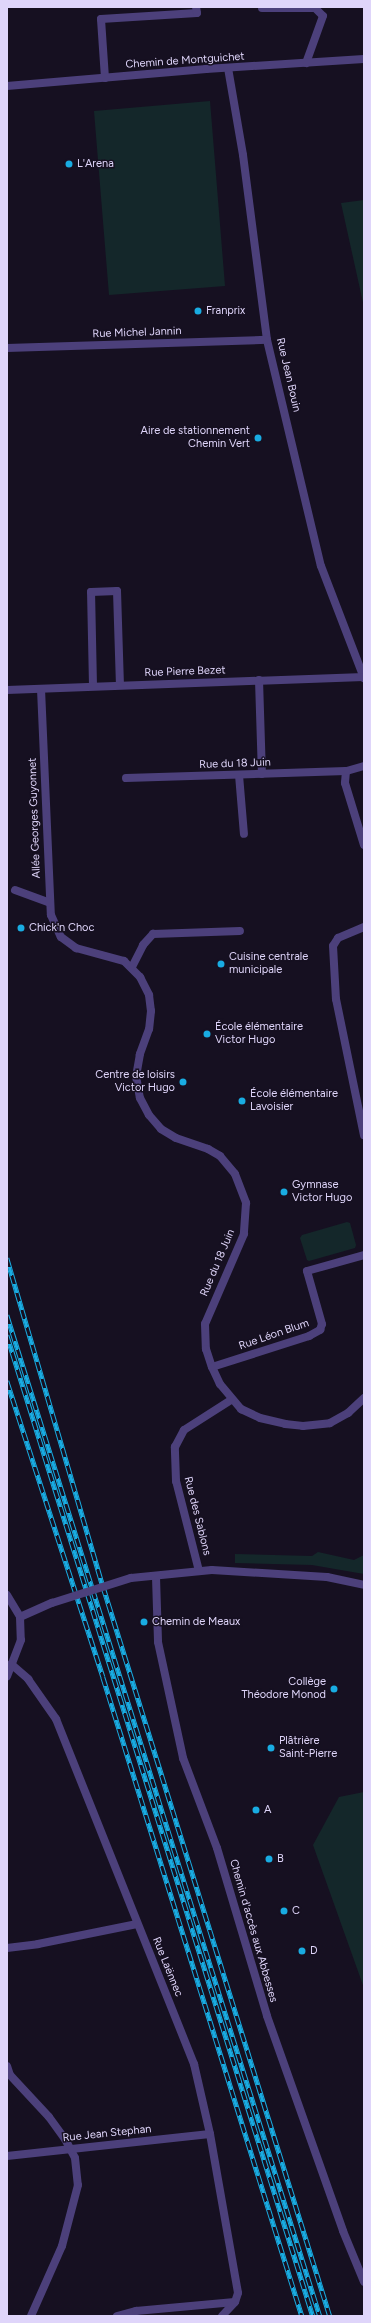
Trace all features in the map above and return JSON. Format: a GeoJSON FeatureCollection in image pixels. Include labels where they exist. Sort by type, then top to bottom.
{"type":"FeatureCollection","features":[{"type":"Feature","properties":{"kind":"street"},"geometry":{"type":"LineString","coordinates":[[105,78],[101,19],[197,13],[196,7]]}},
{"type":"Feature","properties":{"kind":"street"},"geometry":{"type":"LineString","coordinates":[[262,8],[315,8],[322,16],[306,63]]}},
{"type":"Feature","properties":{"kind":"street","name":"Chemin de Montguichet"},"geometry":{"type":"LineString","coordinates":[[7,86],[228,68],[364,59]]}},
{"type":"Feature","properties":{"kind":"street","name":"Rue Jean Bouin"},"geometry":{"type":"LineString","coordinates":[[228,68],[244,162],[268,340],[321,566],[364,678]]}},
{"type":"Feature","properties":{"kind":"street","name":"Rue Michel Jannin"},"geometry":{"type":"LineString","coordinates":[[7,348],[268,340]]}},
{"type":"Feature","properties":{"kind":"street"},"geometry":{"type":"LineString","coordinates":[[93,686],[91,592],[117,591],[120,685]]}},
{"type":"Feature","properties":{"kind":"street","name":"Rue Pierre Bezet"},"geometry":{"type":"LineString","coordinates":[[7,690],[259,680],[364,678]]}},
{"type":"Feature","properties":{"kind":"street"},"geometry":{"type":"LineString","coordinates":[[259,680],[262,774]]}},
{"type":"Feature","properties":{"kind":"street","name":"Allée Georges Guyonnet"},"geometry":{"type":"LineString","coordinates":[[42,689],[51,915],[61,937],[66,941]]}},
{"type":"Feature","properties":{"kind":"street","name":"Rue du 18 Juin"},"geometry":{"type":"LineString","coordinates":[[126,778],[346,771],[364,766]]}},
{"type":"Feature","properties":{"kind":"street"},"geometry":{"type":"LineString","coordinates":[[346,771],[345,783],[364,845]]}},
{"type":"Feature","properties":{"kind":"street"},"geometry":{"type":"LineString","coordinates":[[239,775],[244,834]]}},
{"type":"Feature","properties":{"kind":"street"},"geometry":{"type":"LineString","coordinates":[[15,890],[50,903]]}},
{"type":"Feature","properties":{"kind":"street"},"geometry":{"type":"LineString","coordinates":[[364,927],[338,938],[333,946],[333,956],[336,999],[340,1023],[364,1135]]}},
{"type":"Feature","properties":{"kind":"street"},"geometry":{"type":"LineString","coordinates":[[132,967],[143,945],[153,934],[240,931]]}},
{"type":"Feature","properties":{"kind":"street","name":"Rue du 18 Juin"},"geometry":{"type":"LineString","coordinates":[[66,941],[76,948],[124,961],[132,967],[140,977],[149,995],[151,1011],[149,1029],[140,1054],[136,1076],[140,1098],[148,1115],[161,1129],[176,1138],[208,1149],[220,1156],[235,1174],[246,1203],[244,1234],[205,1324],[206,1349],[212,1367],[232,1400],[241,1409],[260,1418],[303,1426],[330,1423],[348,1413],[364,1398]]}},
{"type":"Feature","properties":{"kind":"street","name":"Rue Léon Blum"},"geometry":{"type":"LineString","coordinates":[[212,1367],[309,1336],[320,1330],[322,1324],[307,1271],[364,1255]]}},
{"type":"Feature","properties":{"kind":"street","name":"Rue des Sablons"},"geometry":{"type":"LineString","coordinates":[[200,1571],[180,1504],[176,1481],[175,1447],[184,1430],[232,1400]]}},
{"type":"Feature","properties":{"kind":"street"},"geometry":{"type":"LineString","coordinates":[[20,1617],[52,1603],[131,1578],[156,1577],[200,1571],[327,1577],[364,1585]]}},
{"type":"Feature","properties":{"kind":"street","name":"Chemin d'accès aux Abbesses"},"geometry":{"type":"LineString","coordinates":[[156,1577],[158,1642],[183,1758],[214,1841],[266,2016],[343,2231],[364,2282]]}},
{"type":"Feature","properties":{"kind":"street"},"geometry":{"type":"LineString","coordinates":[[7,1595],[20,1617],[21,1640],[7,1676]]}},
{"type":"Feature","properties":{"kind":"street","name":"Rue Laënnec"},"geometry":{"type":"LineString","coordinates":[[11,1664],[28,1679],[56,1720],[194,2064],[210,2134],[238,2293],[235,2302]]}},
{"type":"Feature","properties":{"kind":"street"},"geometry":{"type":"LineString","coordinates":[[7,1948],[38,1944],[130,1927],[137,1924]]}},
{"type":"Feature","properties":{"kind":"street"},"geometry":{"type":"LineString","coordinates":[[7,2066],[10,2075],[49,2117],[71,2150],[75,2158],[78,2185],[62,2246],[31,2316]]}},
{"type":"Feature","properties":{"kind":"street","name":"Rue Jean Stephan"},"geometry":{"type":"LineString","coordinates":[[7,2156],[210,2134]]}},
{"type":"Feature","properties":{"kind":"street"},"geometry":{"type":"LineString","coordinates":[[117,2316],[136,2311],[235,2302]]}},
{"type":"Feature","properties":{"kind":"street"},"geometry":{"type":"LineString","coordinates":[[222,2316],[235,2302]]}},
{"type":"Feature","properties":{"kind":"green space"},"geometry":{"type":"Polygon","coordinates":[[[210,101],[225,286],[109,295],[94,111],[210,101]]]}},
{"type":"Feature","properties":{"kind":"green space"},"geometry":{"type":"Polygon","coordinates":[[[364,200],[364,307],[341,203],[364,200]]]}},
{"type":"Feature","properties":{"kind":"green space"},"geometry":{"type":"Polygon","coordinates":[[[347,1222],[350,1223],[356,1245],[355,1248],[309,1261],[307,1260],[300,1238],[302,1235],[347,1222]]]}},
{"type":"Feature","properties":{"kind":"green space"},"geometry":{"type":"Polygon","coordinates":[[[318,1552],[354,1560],[364,1555],[364,1574],[312,1565],[235,1563],[235,1554],[312,1556],[318,1552]]]}},
{"type":"Feature","properties":{"kind":"green space"},"geometry":{"type":"Polygon","coordinates":[[[364,1792],[364,1988],[313,1845],[339,1797],[364,1792]]]}},
{"type":"Feature","properties":{"kind":"railway"},"geometry":{"type":"LineString","coordinates":[[7,1258],[103,1586],[330,2316]]}},
{"type":"Feature","properties":{"kind":"railway"},"geometry":{"type":"LineString","coordinates":[[7,1315],[320,2316]]}},
{"type":"Feature","properties":{"kind":"railway"},"geometry":{"type":"LineString","coordinates":[[7,1335],[313,2316]]}},
{"type":"Feature","properties":{"kind":"railway"},"geometry":{"type":"LineString","coordinates":[[7,1381],[103,1677],[302,2316]]}},
{"type":"Feature","properties":{"kind":"place","name":"L'Arena"},"geometry":{"type":"Point","coordinates":[69,164]}},
{"type":"Feature","properties":{"kind":"place","name":"Franprix"},"geometry":{"type":"Point","coordinates":[198,311]}},
{"type":"Feature","properties":{"kind":"place","name":"Aire de stationnement Chemin Vert"},"geometry":{"type":"Point","coordinates":[258,438]}},
{"type":"Feature","properties":{"kind":"place","name":"Chick'n Choc"},"geometry":{"type":"Point","coordinates":[21,928]}},
{"type":"Feature","properties":{"kind":"place","name":"Cuisine centrale municipale"},"geometry":{"type":"Point","coordinates":[221,964]}},
{"type":"Feature","properties":{"kind":"place","name":"École élémentaire Victor Hugo"},"geometry":{"type":"Point","coordinates":[207,1034]}},
{"type":"Feature","properties":{"kind":"place","name":"Centre de loisirs Victor Hugo"},"geometry":{"type":"Point","coordinates":[183,1082]}},
{"type":"Feature","properties":{"kind":"place","name":"École élémentaire Lavoisier"},"geometry":{"type":"Point","coordinates":[242,1101]}},
{"type":"Feature","properties":{"kind":"place","name":"Gymnase Victor Hugo"},"geometry":{"type":"Point","coordinates":[284,1192]}},
{"type":"Feature","properties":{"kind":"place","name":"Chemin de Meaux"},"geometry":{"type":"Point","coordinates":[144,1622]}},
{"type":"Feature","properties":{"kind":"place","name":"Collège Théodore Monod"},"geometry":{"type":"Point","coordinates":[334,1689]}},
{"type":"Feature","properties":{"kind":"place","name":"Plâtrière Saint-Pierre"},"geometry":{"type":"Point","coordinates":[271,1748]}},
{"type":"Feature","properties":{"kind":"place","name":"A"},"geometry":{"type":"Point","coordinates":[256,1810]}},
{"type":"Feature","properties":{"kind":"place","name":"B"},"geometry":{"type":"Point","coordinates":[269,1859]}},
{"type":"Feature","properties":{"kind":"place","name":"C"},"geometry":{"type":"Point","coordinates":[284,1911]}},
{"type":"Feature","properties":{"kind":"place","name":"D"},"geometry":{"type":"Point","coordinates":[302,1951]}}]}
